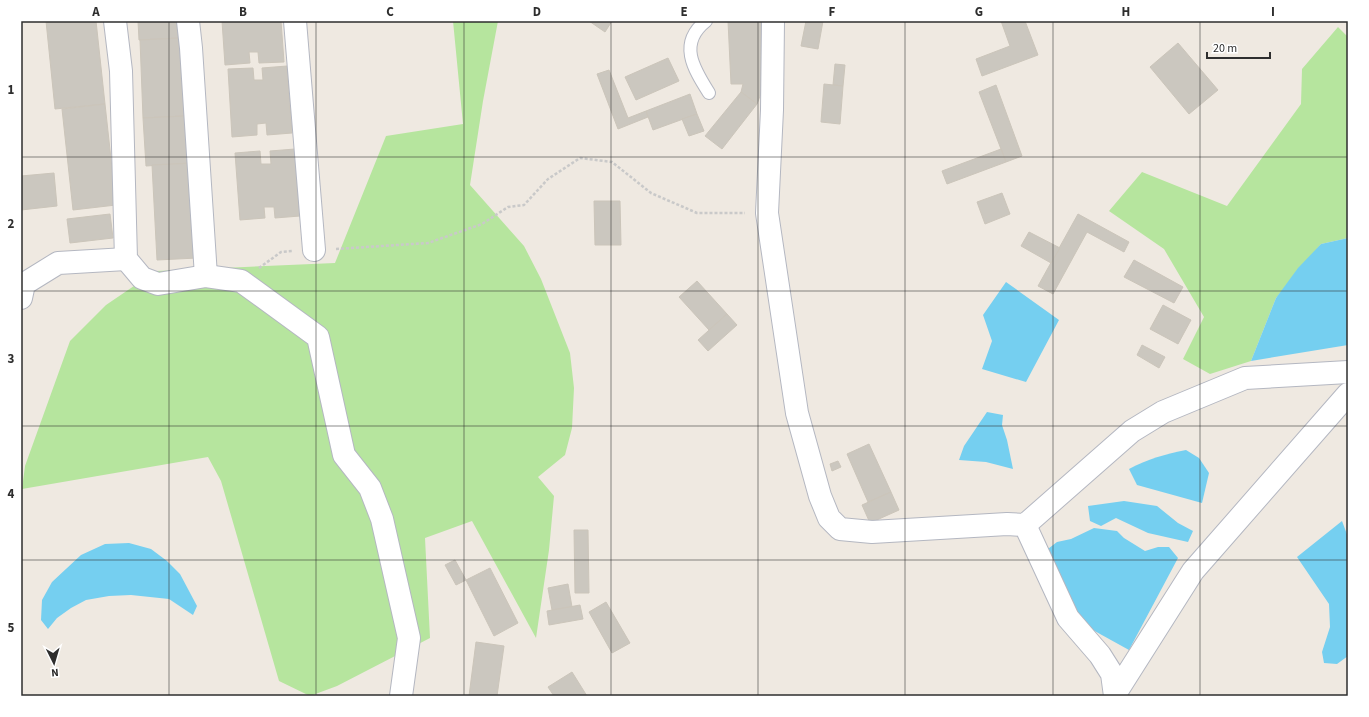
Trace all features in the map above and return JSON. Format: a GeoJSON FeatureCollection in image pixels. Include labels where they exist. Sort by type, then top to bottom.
{"type":"FeatureCollection","features":[{"type":"Feature","properties":{"kind":"street"},"geometry":{"type":"LineString","coordinates":[[115,21],[121,71],[126,259],[142,278],[158,284],[206,276],[241,281],[318,337],[344,455],[370,488],[384,527],[409,638],[401,696]]}},
{"type":"Feature","properties":{"kind":"street"},"geometry":{"type":"LineString","coordinates":[[188,21],[206,276]]}},
{"type":"Feature","properties":{"kind":"street"},"geometry":{"type":"LineString","coordinates":[[295,21],[314,250]]}},
{"type":"Feature","properties":{"kind":"street"},"geometry":{"type":"LineString","coordinates":[[773,21],[772,110],[767,213],[797,413],[820,496],[829,518],[840,529],[872,532],[1007,524],[1025,525],[1132,431],[1163,412],[1245,378],[1348,372]]}},
{"type":"Feature","properties":{"kind":"street"},"geometry":{"type":"LineString","coordinates":[[21,298],[24,284],[58,263],[126,259]]}},
{"type":"Feature","properties":{"kind":"street"},"geometry":{"type":"LineString","coordinates":[[1115,695],[1193,571],[1348,394]]}},
{"type":"Feature","properties":{"kind":"street"},"geometry":{"type":"LineString","coordinates":[[1025,525],[1068,618],[1100,655],[1112,674],[1115,695]]}},
{"type":"Feature","properties":{"kind":"lane"},"geometry":{"type":"LineString","coordinates":[[706,21],[701,25],[691,39],[690,58],[698,77],[709,93]]}},
{"type":"Feature","properties":{"kind":"path"},"geometry":{"type":"LineString","coordinates":[[281,252],[428,243],[482,224],[508,207],[524,205],[548,179],[580,158],[612,162],[651,193],[697,213],[767,213]]}},
{"type":"Feature","properties":{"kind":"green space"},"geometry":{"type":"Polygon","coordinates":[[[453,21],[498,21],[483,101],[470,185],[524,246],[541,279],[570,353],[574,388],[572,428],[565,455],[538,477],[554,496],[549,550],[536,638],[472,521],[425,538],[430,638],[337,686],[310,696],[279,681],[221,481],[208,457],[22,489],[25,466],[70,341],[106,305],[156,271],[335,263],[386,136],[463,124],[453,21]]]}},
{"type":"Feature","properties":{"kind":"green space"},"geometry":{"type":"Polygon","coordinates":[[[1338,27],[1348,37],[1348,238],[1321,244],[1276,298],[1251,361],[1210,374],[1183,359],[1204,317],[1164,249],[1109,211],[1142,172],[1227,206],[1301,104],[1302,69],[1338,27]]]}},
{"type":"Feature","properties":{"kind":"water"},"geometry":{"type":"Polygon","coordinates":[[[1348,238],[1348,345],[1251,361],[1276,298],[1298,268],[1321,244],[1348,238]]]}},
{"type":"Feature","properties":{"kind":"water"},"geometry":{"type":"Polygon","coordinates":[[[1006,282],[1059,320],[1026,382],[982,369],[992,341],[983,315],[1006,282]]]}},
{"type":"Feature","properties":{"kind":"water"},"geometry":{"type":"Polygon","coordinates":[[[987,412],[1003,415],[1002,425],[1007,440],[1013,469],[986,462],[959,460],[964,446],[987,412]]]}},
{"type":"Feature","properties":{"kind":"water"},"geometry":{"type":"Polygon","coordinates":[[[1186,450],[1199,458],[1209,473],[1202,503],[1137,485],[1129,469],[1157,457],[1186,450]]]}},
{"type":"Feature","properties":{"kind":"water"},"geometry":{"type":"Polygon","coordinates":[[[1124,501],[1157,506],[1178,523],[1193,531],[1188,542],[1148,533],[1116,518],[1101,526],[1090,521],[1088,506],[1124,501]]]}},
{"type":"Feature","properties":{"kind":"water"},"geometry":{"type":"Polygon","coordinates":[[[1342,521],[1348,537],[1348,656],[1337,664],[1324,663],[1322,652],[1330,627],[1329,604],[1297,557],[1342,521]]]}},
{"type":"Feature","properties":{"kind":"water"},"geometry":{"type":"Polygon","coordinates":[[[1094,528],[1117,531],[1124,538],[1145,551],[1158,547],[1169,547],[1178,558],[1129,650],[1091,629],[1073,611],[1044,552],[1057,542],[1071,539],[1094,528]]]}},
{"type":"Feature","properties":{"kind":"water"},"geometry":{"type":"Polygon","coordinates":[[[129,543],[151,549],[167,561],[180,574],[197,606],[193,615],[169,599],[131,595],[109,596],[86,600],[71,608],[57,618],[48,629],[41,620],[42,600],[52,582],[81,555],[105,544],[129,543]]]}},
{"type":"Feature","properties":{"kind":"building"},"geometry":{"type":"Polygon","coordinates":[[[46,21],[96,21],[105,104],[55,109],[46,21]]]}},
{"type":"Feature","properties":{"kind":"building"},"geometry":{"type":"Polygon","coordinates":[[[138,21],[180,21],[181,38],[139,40],[138,21]]]}},
{"type":"Feature","properties":{"kind":"building"},"geometry":{"type":"Polygon","coordinates":[[[222,21],[281,21],[284,62],[259,63],[258,52],[249,52],[250,63],[225,65],[222,21]]]}},
{"type":"Feature","properties":{"kind":"building"},"geometry":{"type":"Polygon","coordinates":[[[589,21],[612,21],[605,32],[589,21]]]}},
{"type":"Feature","properties":{"kind":"building"},"geometry":{"type":"Polygon","coordinates":[[[728,21],[762,21],[765,83],[757,104],[741,92],[743,84],[731,84],[728,21]]]}},
{"type":"Feature","properties":{"kind":"building"},"geometry":{"type":"Polygon","coordinates":[[[806,21],[823,21],[818,49],[801,46],[806,21]]]}},
{"type":"Feature","properties":{"kind":"building"},"geometry":{"type":"Polygon","coordinates":[[[1001,21],[1025,21],[1038,55],[982,76],[976,59],[1010,46],[1001,21]]]}},
{"type":"Feature","properties":{"kind":"building"},"geometry":{"type":"Polygon","coordinates":[[[181,38],[185,116],[143,118],[140,40],[181,38]]]}},
{"type":"Feature","properties":{"kind":"building"},"geometry":{"type":"Polygon","coordinates":[[[1178,43],[1218,90],[1189,114],[1150,67],[1178,43]]]}},
{"type":"Feature","properties":{"kind":"building"},"geometry":{"type":"Polygon","coordinates":[[[668,58],[679,81],[636,100],[625,77],[668,58]]]}},
{"type":"Feature","properties":{"kind":"building"},"geometry":{"type":"Polygon","coordinates":[[[835,64],[845,65],[843,86],[833,85],[835,64]]]}},
{"type":"Feature","properties":{"kind":"building"},"geometry":{"type":"Polygon","coordinates":[[[287,66],[292,133],[267,135],[266,123],[257,124],[257,135],[232,137],[228,69],[253,68],[254,80],[263,80],[262,68],[287,66]]]}},
{"type":"Feature","properties":{"kind":"building"},"geometry":{"type":"Polygon","coordinates":[[[609,70],[628,118],[646,111],[648,117],[618,129],[597,74],[609,70]]]}},
{"type":"Feature","properties":{"kind":"building"},"geometry":{"type":"Polygon","coordinates":[[[824,84],[843,86],[840,124],[821,122],[824,84]]]}},
{"type":"Feature","properties":{"kind":"building"},"geometry":{"type":"Polygon","coordinates":[[[996,85],[1022,156],[1006,162],[979,92],[996,85]]]}},
{"type":"Feature","properties":{"kind":"building"},"geometry":{"type":"Polygon","coordinates":[[[741,92],[757,104],[722,149],[705,136],[741,92]]]}},
{"type":"Feature","properties":{"kind":"building"},"geometry":{"type":"Polygon","coordinates":[[[690,94],[697,114],[653,130],[646,111],[690,94]]]}},
{"type":"Feature","properties":{"kind":"building"},"geometry":{"type":"Polygon","coordinates":[[[105,104],[116,205],[73,210],[62,109],[105,104]]]}},
{"type":"Feature","properties":{"kind":"building"},"geometry":{"type":"Polygon","coordinates":[[[697,114],[704,131],[689,136],[682,119],[697,114]]]}},
{"type":"Feature","properties":{"kind":"building"},"geometry":{"type":"Polygon","coordinates":[[[185,116],[193,163],[146,166],[143,118],[185,116]]]}},
{"type":"Feature","properties":{"kind":"building"},"geometry":{"type":"Polygon","coordinates":[[[295,149],[300,216],[275,218],[274,207],[264,207],[265,218],[240,220],[235,153],[260,151],[261,164],[271,164],[270,151],[295,149]]]}},
{"type":"Feature","properties":{"kind":"building"},"geometry":{"type":"Polygon","coordinates":[[[1001,149],[1006,162],[947,184],[942,171],[1001,149]]]}},
{"type":"Feature","properties":{"kind":"building"},"geometry":{"type":"Polygon","coordinates":[[[193,163],[197,258],[157,260],[152,165],[193,163]]]}},
{"type":"Feature","properties":{"kind":"building"},"geometry":{"type":"Polygon","coordinates":[[[54,173],[57,206],[21,210],[21,176],[54,173]]]}},
{"type":"Feature","properties":{"kind":"building"},"geometry":{"type":"Polygon","coordinates":[[[1002,193],[1010,214],[985,224],[977,202],[1002,193]]]}},
{"type":"Feature","properties":{"kind":"building"},"geometry":{"type":"Polygon","coordinates":[[[594,201],[620,201],[621,245],[595,245],[594,201]]]}},
{"type":"Feature","properties":{"kind":"building"},"geometry":{"type":"Polygon","coordinates":[[[110,214],[113,238],[70,243],[67,219],[110,214]]]}},
{"type":"Feature","properties":{"kind":"building"},"geometry":{"type":"Polygon","coordinates":[[[1078,214],[1129,242],[1124,252],[1087,232],[1053,294],[1038,286],[1078,214]]]}},
{"type":"Feature","properties":{"kind":"building"},"geometry":{"type":"Polygon","coordinates":[[[1029,232],[1060,248],[1051,263],[1021,246],[1029,232]]]}},
{"type":"Feature","properties":{"kind":"building"},"geometry":{"type":"Polygon","coordinates":[[[1134,260],[1183,287],[1174,303],[1124,277],[1134,260]]]}},
{"type":"Feature","properties":{"kind":"building"},"geometry":{"type":"Polygon","coordinates":[[[697,281],[727,314],[709,330],[679,297],[697,281]]]}},
{"type":"Feature","properties":{"kind":"building"},"geometry":{"type":"Polygon","coordinates":[[[1163,305],[1191,320],[1178,344],[1150,329],[1163,305]]]}},
{"type":"Feature","properties":{"kind":"building"},"geometry":{"type":"Polygon","coordinates":[[[727,314],[737,325],[708,351],[698,340],[727,314]]]}},
{"type":"Feature","properties":{"kind":"building"},"geometry":{"type":"Polygon","coordinates":[[[1142,345],[1165,357],[1159,368],[1137,355],[1142,345]]]}},
{"type":"Feature","properties":{"kind":"building"},"geometry":{"type":"Polygon","coordinates":[[[869,444],[891,492],[868,502],[847,454],[869,444]]]}},
{"type":"Feature","properties":{"kind":"building"},"geometry":{"type":"Polygon","coordinates":[[[838,461],[841,467],[832,471],[830,464],[838,461]]]}},
{"type":"Feature","properties":{"kind":"building"},"geometry":{"type":"Polygon","coordinates":[[[891,492],[899,510],[870,523],[862,505],[891,492]]]}},
{"type":"Feature","properties":{"kind":"building"},"geometry":{"type":"Polygon","coordinates":[[[574,530],[588,530],[589,593],[575,593],[574,530]]]}},
{"type":"Feature","properties":{"kind":"building"},"geometry":{"type":"Polygon","coordinates":[[[455,560],[466,580],[456,585],[445,565],[455,560]]]}},
{"type":"Feature","properties":{"kind":"building"},"geometry":{"type":"Polygon","coordinates":[[[490,568],[518,623],[494,636],[466,580],[490,568]]]}},
{"type":"Feature","properties":{"kind":"building"},"geometry":{"type":"Polygon","coordinates":[[[568,584],[572,607],[552,610],[548,588],[568,584]]]}},
{"type":"Feature","properties":{"kind":"building"},"geometry":{"type":"Polygon","coordinates":[[[606,602],[630,643],[612,653],[589,612],[606,602]]]}},
{"type":"Feature","properties":{"kind":"building"},"geometry":{"type":"Polygon","coordinates":[[[580,605],[583,619],[549,625],[547,611],[580,605]]]}},
{"type":"Feature","properties":{"kind":"building"},"geometry":{"type":"Polygon","coordinates":[[[476,642],[504,646],[497,696],[469,696],[476,642]]]}},
{"type":"Feature","properties":{"kind":"building"},"geometry":{"type":"Polygon","coordinates":[[[572,672],[587,696],[554,696],[548,687],[572,672]]]}}]}
